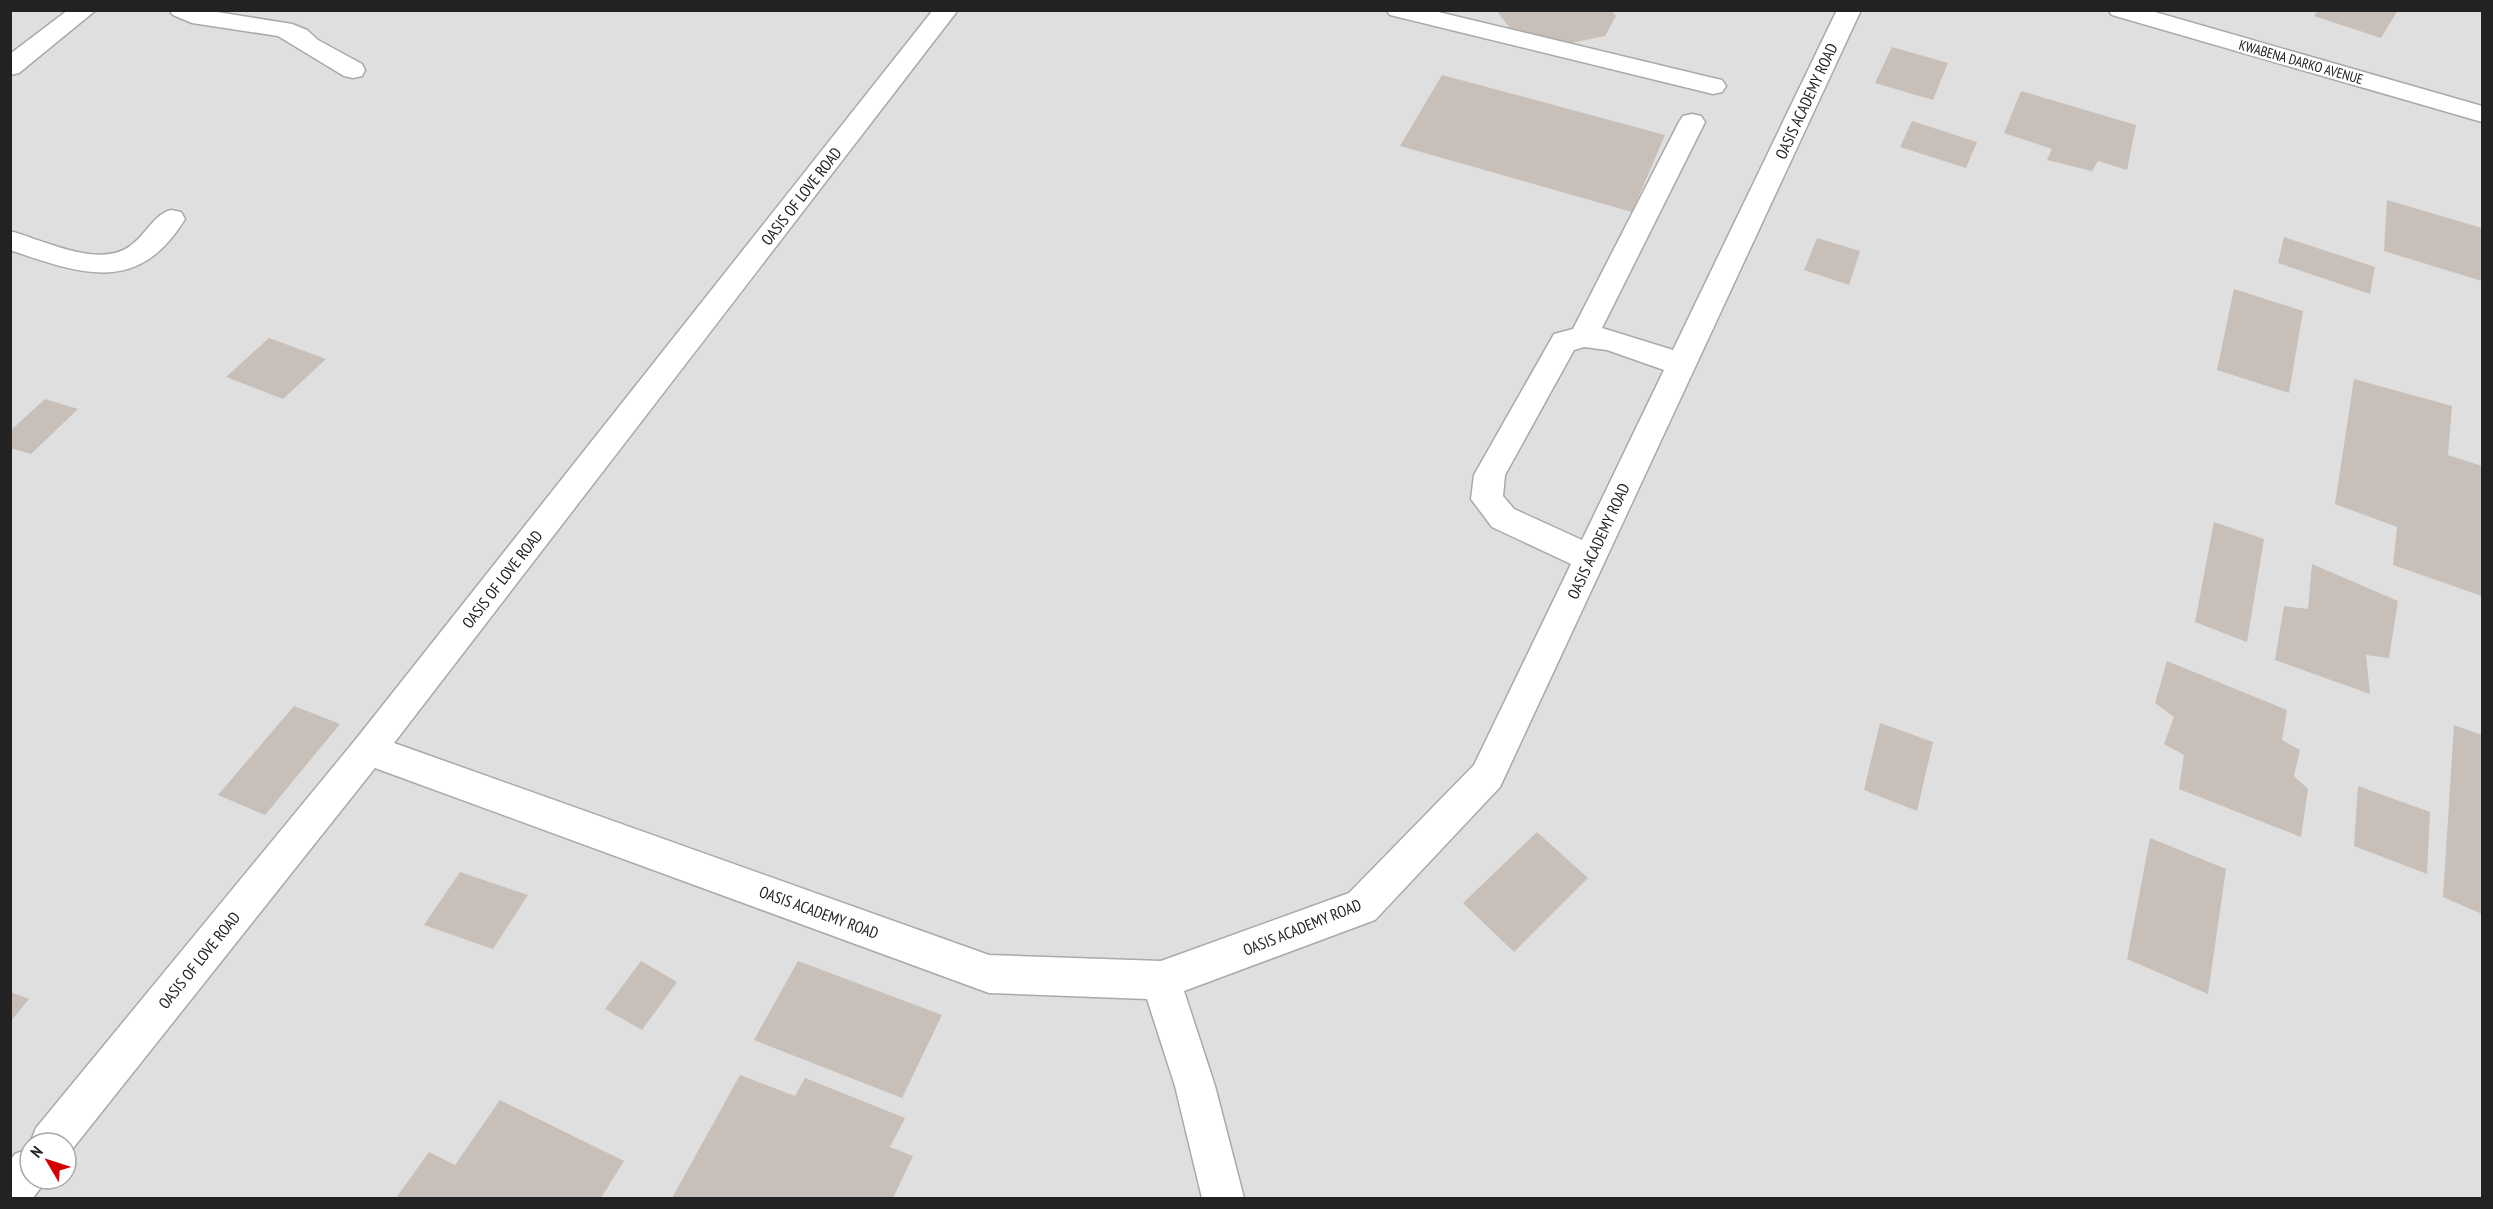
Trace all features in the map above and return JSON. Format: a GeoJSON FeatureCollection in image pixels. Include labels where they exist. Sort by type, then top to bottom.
{"type":"FeatureCollection","features":[{"type":"Feature","properties":{"kind":"street"},"geometry":{"type":"LineString","coordinates":[[10,67],[84,10]]}},
{"type":"Feature","properties":{"kind":"street"},"geometry":{"type":"LineString","coordinates":[[181,10],[192,16],[283,29],[298,35],[309,45],[353,70]]}},
{"type":"Feature","properties":{"kind":"street","name":"OASIS OF LOVE ROAD"},"geometry":{"type":"LineString","coordinates":[[61,1131],[368,750],[946,10]]}},
{"type":"Feature","properties":{"kind":"street"},"geometry":{"type":"LineString","coordinates":[[1398,10],[1713,86]]}},
{"type":"Feature","properties":{"kind":"street","name":"OASIS ACADEMY ROAD"},"geometry":{"type":"LineString","coordinates":[[368,750],[988,974],[1161,980],[1362,907],[1487,776],[1849,10]]}},
{"type":"Feature","properties":{"kind":"street","name":"KWABENA DARKO AVENUE"},"geometry":{"type":"LineString","coordinates":[[2120,10],[2482,114]]}},
{"type":"Feature","properties":{"kind":"street"},"geometry":{"type":"LineString","coordinates":[[1584,336],[1692,122]]}},
{"type":"Feature","properties":{"kind":"street"},"geometry":{"type":"LineString","coordinates":[[10,240],[80,263],[118,263],[139,254],[171,219]]}},
{"type":"Feature","properties":{"kind":"street"},"geometry":{"type":"LineString","coordinates":[[1590,558],[1503,518],[1487,499],[1490,475],[1564,342],[1584,336],[1610,340],[1681,364]]}},
{"type":"Feature","properties":{"kind":"street"},"geometry":{"type":"LineString","coordinates":[[1161,980],[1195,1086],[1223,1198]]}},
{"type":"Feature","properties":{"kind":"shaded area"},"geometry":{"type":"Polygon","coordinates":[[[10,11],[2482,11],[2482,1198],[11,1198],[10,11]]]}},
{"type":"Feature","properties":{"kind":"building"},"geometry":{"type":"Polygon","coordinates":[[[1496,10],[1611,10],[1616,16],[1605,36],[1561,45],[1512,31],[1496,10]]]}},
{"type":"Feature","properties":{"kind":"building"},"geometry":{"type":"Polygon","coordinates":[[[2318,10],[2398,10],[2381,38],[2314,16],[2318,10]]]}},
{"type":"Feature","properties":{"kind":"building"},"geometry":{"type":"Polygon","coordinates":[[[1892,47],[1948,63],[1933,100],[1875,83],[1892,47]]]}},
{"type":"Feature","properties":{"kind":"building"},"geometry":{"type":"Polygon","coordinates":[[[1442,75],[1665,135],[1632,212],[1400,146],[1442,75]]]}},
{"type":"Feature","properties":{"kind":"building"},"geometry":{"type":"Polygon","coordinates":[[[2021,91],[2136,125],[2127,170],[2098,161],[2092,171],[2047,160],[2052,149],[2004,133],[2021,91]]]}},
{"type":"Feature","properties":{"kind":"building"},"geometry":{"type":"Polygon","coordinates":[[[1912,121],[1977,142],[1966,168],[1900,147],[1912,121]]]}},
{"type":"Feature","properties":{"kind":"building"},"geometry":{"type":"Polygon","coordinates":[[[2387,200],[2482,228],[2482,281],[2384,251],[2387,200]]]}},
{"type":"Feature","properties":{"kind":"building"},"geometry":{"type":"Polygon","coordinates":[[[2284,237],[2375,267],[2370,294],[2278,263],[2284,237]]]}},
{"type":"Feature","properties":{"kind":"building"},"geometry":{"type":"Polygon","coordinates":[[[1817,238],[1860,251],[1849,285],[1804,270],[1817,238]]]}},
{"type":"Feature","properties":{"kind":"building"},"geometry":{"type":"Polygon","coordinates":[[[2234,289],[2303,311],[2289,393],[2217,370],[2234,289]]]}},
{"type":"Feature","properties":{"kind":"building"},"geometry":{"type":"Polygon","coordinates":[[[269,338],[326,359],[283,399],[226,377],[269,338]]]}},
{"type":"Feature","properties":{"kind":"building"},"geometry":{"type":"Polygon","coordinates":[[[2354,379],[2452,406],[2448,455],[2482,466],[2482,596],[2393,565],[2397,527],[2335,504],[2354,379]]]}},
{"type":"Feature","properties":{"kind":"building"},"geometry":{"type":"Polygon","coordinates":[[[45,399],[78,409],[31,454],[10,448],[10,431],[45,399]]]}},
{"type":"Feature","properties":{"kind":"building"},"geometry":{"type":"Polygon","coordinates":[[[2214,522],[2264,539],[2247,642],[2195,622],[2214,522]]]}},
{"type":"Feature","properties":{"kind":"building"},"geometry":{"type":"Polygon","coordinates":[[[2312,564],[2398,601],[2389,658],[2366,655],[2370,694],[2275,660],[2284,606],[2308,609],[2312,564]]]}},
{"type":"Feature","properties":{"kind":"building"},"geometry":{"type":"Polygon","coordinates":[[[2167,661],[2287,710],[2282,740],[2300,750],[2294,776],[2308,789],[2301,837],[2179,789],[2184,755],[2164,744],[2174,717],[2155,703],[2167,661]]]}},
{"type":"Feature","properties":{"kind":"building"},"geometry":{"type":"Polygon","coordinates":[[[294,706],[340,724],[265,815],[218,795],[294,706]]]}},
{"type":"Feature","properties":{"kind":"building"},"geometry":{"type":"Polygon","coordinates":[[[1880,723],[1933,742],[1917,811],[1864,790],[1880,723]]]}},
{"type":"Feature","properties":{"kind":"building"},"geometry":{"type":"Polygon","coordinates":[[[2454,725],[2482,735],[2482,914],[2443,897],[2454,725]]]}},
{"type":"Feature","properties":{"kind":"building"},"geometry":{"type":"Polygon","coordinates":[[[2358,786],[2430,812],[2427,874],[2354,846],[2358,786]]]}},
{"type":"Feature","properties":{"kind":"building"},"geometry":{"type":"Polygon","coordinates":[[[1537,832],[1588,878],[1514,952],[1463,903],[1537,832]]]}},
{"type":"Feature","properties":{"kind":"building"},"geometry":{"type":"Polygon","coordinates":[[[2150,838],[2226,869],[2208,994],[2127,959],[2150,838]]]}},
{"type":"Feature","properties":{"kind":"building"},"geometry":{"type":"Polygon","coordinates":[[[460,872],[528,895],[493,949],[424,925],[460,872]]]}},
{"type":"Feature","properties":{"kind":"building"},"geometry":{"type":"Polygon","coordinates":[[[641,961],[677,982],[642,1030],[605,1009],[641,961]]]}},
{"type":"Feature","properties":{"kind":"building"},"geometry":{"type":"Polygon","coordinates":[[[798,961],[942,1015],[902,1098],[754,1040],[798,961]]]}},
{"type":"Feature","properties":{"kind":"building"},"geometry":{"type":"Polygon","coordinates":[[[10,992],[29,999],[10,1022],[10,992]]]}},
{"type":"Feature","properties":{"kind":"building"},"geometry":{"type":"Polygon","coordinates":[[[740,1075],[795,1096],[805,1078],[905,1118],[890,1147],[913,1156],[893,1198],[672,1198],[740,1075]]]}},
{"type":"Feature","properties":{"kind":"building"},"geometry":{"type":"Polygon","coordinates":[[[500,1100],[624,1161],[601,1198],[396,1198],[429,1152],[455,1165],[500,1100]]]}}]}
